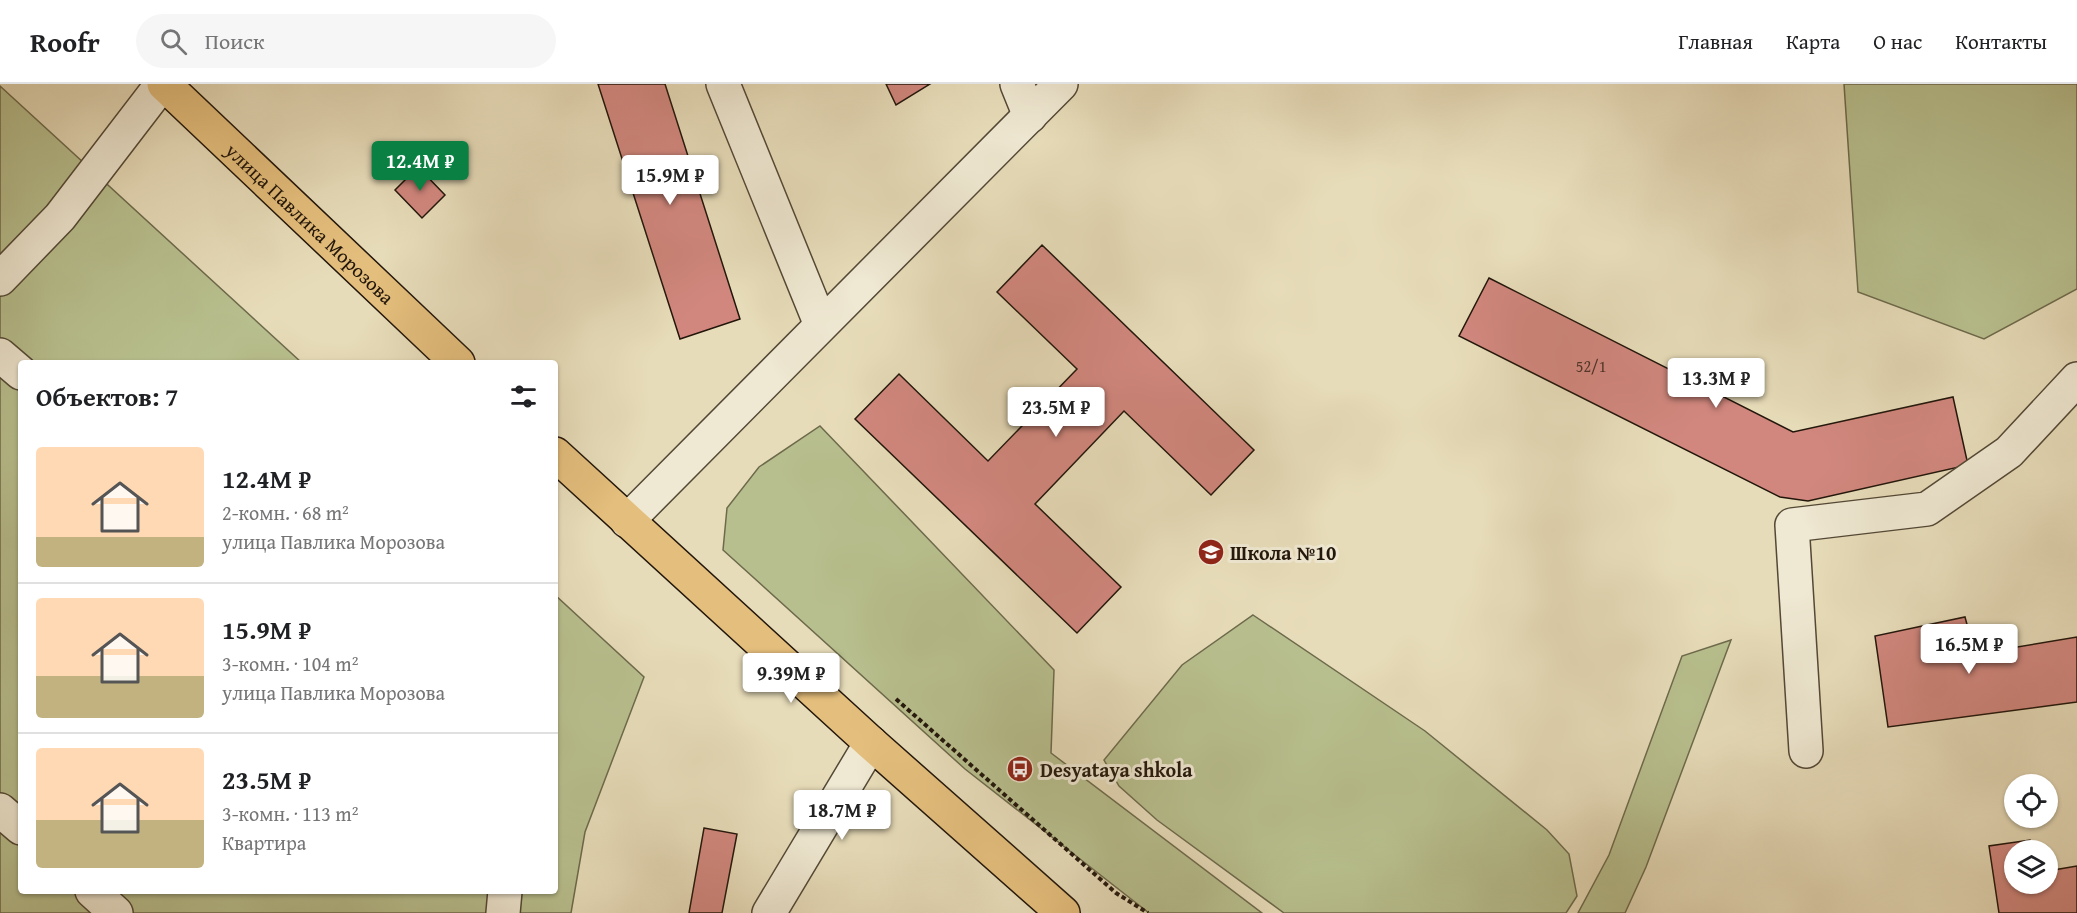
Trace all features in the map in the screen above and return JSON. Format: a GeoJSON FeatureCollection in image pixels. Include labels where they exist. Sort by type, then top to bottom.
{"type":"FeatureCollection","features":[{"type":"Feature","properties":{"kind":"main road","name":"улица Павлика Морозова"},"geometry":{"type":"LineString","coordinates":[[163,84],[455,360]]}},
{"type":"Feature","properties":{"kind":"main road"},"geometry":{"type":"LineString","coordinates":[[558,457],[871,743],[1063,913]]}},
{"type":"Feature","properties":{"kind":"street"},"geometry":{"type":"LineString","coordinates":[[0,279],[60,216],[163,84]]}},
{"type":"Feature","properties":{"kind":"street"},"geometry":{"type":"LineString","coordinates":[[723,84],[821,325]]}},
{"type":"Feature","properties":{"kind":"street"},"geometry":{"type":"LineString","coordinates":[[1017,84],[1030,116]]}},
{"type":"Feature","properties":{"kind":"street"},"geometry":{"type":"LineString","coordinates":[[627,521],[1061,84]]}},
{"type":"Feature","properties":{"kind":"street"},"geometry":{"type":"LineString","coordinates":[[0,355],[18,371]]}},
{"type":"Feature","properties":{"kind":"street"},"geometry":{"type":"LineString","coordinates":[[1806,751],[1792,525],[1927,509],[2009,452],[2077,379]]}},
{"type":"Feature","properties":{"kind":"street"},"geometry":{"type":"LineString","coordinates":[[769,913],[871,743]]}},
{"type":"Feature","properties":{"kind":"street"},"geometry":{"type":"LineString","coordinates":[[0,810],[18,825]]}},
{"type":"Feature","properties":{"kind":"street"},"geometry":{"type":"LineString","coordinates":[[95,894],[116,913]]}},
{"type":"Feature","properties":{"kind":"street"},"geometry":{"type":"LineString","coordinates":[[503,913],[505,894]]}},
{"type":"Feature","properties":{"kind":"path"},"geometry":{"type":"LineString","coordinates":[[896,699],[1116,893],[1148,913]]}},
{"type":"Feature","properties":{"kind":"green space"},"geometry":{"type":"Polygon","coordinates":[[[1844,84],[2077,84],[2077,289],[1984,339],[1858,292],[1844,84]]]}},
{"type":"Feature","properties":{"kind":"green space"},"geometry":{"type":"Polygon","coordinates":[[[0,86],[299,360],[18,360],[18,894],[558,894],[558,598],[644,677],[585,832],[571,913],[0,913],[0,86]]]}},
{"type":"Feature","properties":{"kind":"green space"},"geometry":{"type":"Polygon","coordinates":[[[820,426],[1054,670],[1051,753],[1262,913],[1149,913],[965,769],[723,550],[727,508],[759,467],[820,426]]]}},
{"type":"Feature","properties":{"kind":"green space"},"geometry":{"type":"Polygon","coordinates":[[[1253,615],[1425,731],[1547,830],[1569,854],[1577,896],[1566,913],[1284,913],[1157,820],[1119,786],[1104,760],[1182,665],[1253,615]]]}},
{"type":"Feature","properties":{"kind":"green space"},"geometry":{"type":"Polygon","coordinates":[[[1731,640],[1646,867],[1625,913],[1578,913],[1609,855],[1682,656],[1731,640]]]}},
{"type":"Feature","properties":{"kind":"building"},"geometry":{"type":"Polygon","coordinates":[[[598,84],[665,84],[740,319],[680,339],[598,84]]]}},
{"type":"Feature","properties":{"kind":"building"},"geometry":{"type":"Polygon","coordinates":[[[886,84],[930,84],[896,105],[886,84]]]}},
{"type":"Feature","properties":{"kind":"building"},"geometry":{"type":"Polygon","coordinates":[[[418,167],[445,195],[422,218],[395,190],[418,167]]]}},
{"type":"Feature","properties":{"kind":"building"},"geometry":{"type":"Polygon","coordinates":[[[1042,245],[1254,450],[1211,495],[1124,411],[1035,504],[1121,587],[1077,633],[855,419],[899,374],[988,461],[1077,369],[997,292],[1042,245]]]}},
{"type":"Feature","properties":{"kind":"building"},"geometry":{"type":"Polygon","coordinates":[[[1489,278],[1793,432],[1953,397],[1968,465],[1808,501],[1780,497],[1459,336],[1489,278]]]}},
{"type":"Feature","properties":{"kind":"building"},"geometry":{"type":"Polygon","coordinates":[[[1965,617],[1975,654],[2077,637],[2077,702],[1888,727],[1875,636],[1965,617]]]}},
{"type":"Feature","properties":{"kind":"building"},"geometry":{"type":"Polygon","coordinates":[[[704,828],[737,834],[722,913],[689,913],[704,828]]]}},
{"type":"Feature","properties":{"kind":"building"},"geometry":{"type":"Polygon","coordinates":[[[2004,844],[2004,894],[2058,894],[2058,869],[2077,866],[2077,913],[1999,913],[1989,846],[2004,844]]]}},
{"type":"Feature","properties":{"kind":"place","name":"Школа №10"},"geometry":{"type":"Point","coordinates":[1211,552]}},
{"type":"Feature","properties":{"kind":"place","name":"Desyataya shkola"},"geometry":{"type":"Point","coordinates":[1020,769]}}]}
